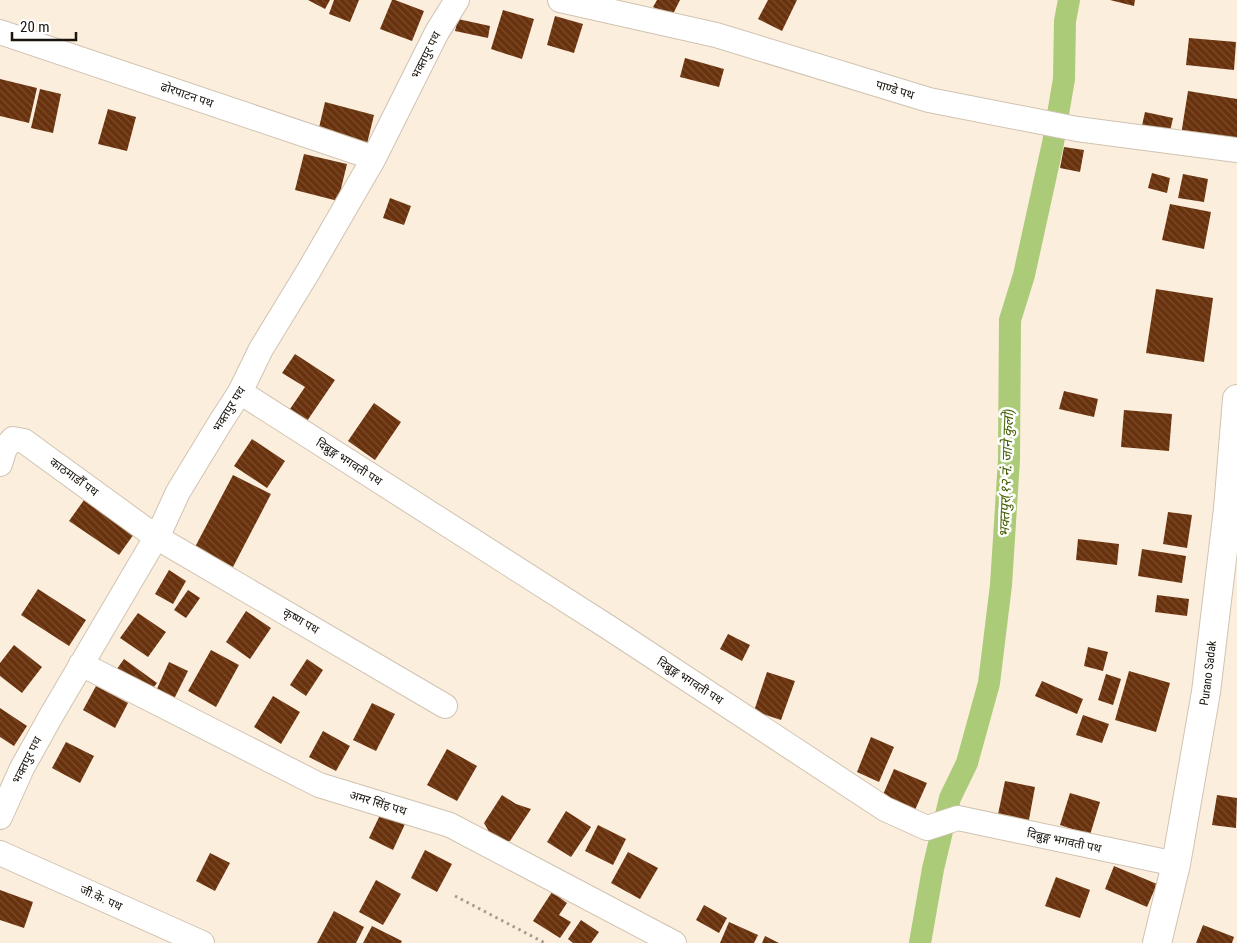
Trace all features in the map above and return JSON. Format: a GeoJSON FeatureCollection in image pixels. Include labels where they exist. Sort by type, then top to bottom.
{"type":"FeatureCollection","features":[{"type":"Feature","properties":{"kind":"main road","name":"Purano Sadak"},"geometry":{"type":"LineString","coordinates":[[1157,943],[1176,864],[1206,692],[1228,509],[1237,399]]}},
{"type":"Feature","properties":{"kind":"street","name":"भक्तपुर पथ"},"geometry":{"type":"LineString","coordinates":[[0,817],[22,768],[156,537],[178,492],[240,392],[261,349],[374,158],[437,32],[458,0]]}},
{"type":"Feature","properties":{"kind":"street","name":"पाण्डे पथ"},"geometry":{"type":"LineString","coordinates":[[560,0],[716,35],[928,100],[1056,125],[1237,150]]}},
{"type":"Feature","properties":{"kind":"street","name":"ढोरपाटन पथ"},"geometry":{"type":"LineString","coordinates":[[0,32],[374,158]]}},
{"type":"Feature","properties":{"kind":"street","name":"दिब्रुङ्ग भगवती पथ"},"geometry":{"type":"LineString","coordinates":[[240,392],[608,627],[885,809],[927,828],[958,818],[1176,864]]}},
{"type":"Feature","properties":{"kind":"street","name":"काठमाडौँ पथ"},"geometry":{"type":"LineString","coordinates":[[0,464],[5,448],[14,438],[24,441],[156,537]]}},
{"type":"Feature","properties":{"kind":"street","name":"कृष्ण पथ"},"geometry":{"type":"LineString","coordinates":[[156,537],[446,706]]}},
{"type":"Feature","properties":{"kind":"street","name":"अमर सिंह पथ"},"geometry":{"type":"LineString","coordinates":[[81,664],[319,786],[450,824],[674,943]]}},
{"type":"Feature","properties":{"kind":"street","name":"जी.के. पथ"},"geometry":{"type":"LineString","coordinates":[[0,853],[202,943]]}},
{"type":"Feature","properties":{"kind":"path"},"geometry":{"type":"LineString","coordinates":[[455,896],[545,943]]}},
{"type":"Feature","properties":{"kind":"building"},"geometry":{"type":"Polygon","coordinates":[[[308,0],[330,0],[325,9],[308,0]]]}},
{"type":"Feature","properties":{"kind":"building"},"geometry":{"type":"Polygon","coordinates":[[[334,0],[359,0],[350,22],[329,14],[334,0]]]}},
{"type":"Feature","properties":{"kind":"building"},"geometry":{"type":"Polygon","coordinates":[[[392,0],[424,11],[412,41],[380,29],[392,0]]]}},
{"type":"Feature","properties":{"kind":"building"},"geometry":{"type":"Polygon","coordinates":[[[657,0],[680,0],[672,16],[653,7],[657,0]]]}},
{"type":"Feature","properties":{"kind":"building"},"geometry":{"type":"Polygon","coordinates":[[[768,0],[797,0],[782,31],[758,19],[768,0]]]}},
{"type":"Feature","properties":{"kind":"building"},"geometry":{"type":"Polygon","coordinates":[[[1110,0],[1135,0],[1134,6],[1110,0]]]}},
{"type":"Feature","properties":{"kind":"building"},"geometry":{"type":"Polygon","coordinates":[[[503,10],[534,19],[522,59],[491,49],[503,10]]]}},
{"type":"Feature","properties":{"kind":"building"},"geometry":{"type":"Polygon","coordinates":[[[555,16],[583,24],[574,53],[547,45],[555,16]]]}},
{"type":"Feature","properties":{"kind":"building"},"geometry":{"type":"Polygon","coordinates":[[[458,19],[490,26],[488,38],[455,31],[458,19]]]}},
{"type":"Feature","properties":{"kind":"building"},"geometry":{"type":"Polygon","coordinates":[[[1189,38],[1236,42],[1234,70],[1186,65],[1189,38]]]}},
{"type":"Feature","properties":{"kind":"building"},"geometry":{"type":"Polygon","coordinates":[[[685,58],[724,69],[719,87],[680,77],[685,58]]]}},
{"type":"Feature","properties":{"kind":"building"},"geometry":{"type":"Polygon","coordinates":[[[0,79],[37,88],[29,123],[0,116],[0,79]]]}},
{"type":"Feature","properties":{"kind":"building"},"geometry":{"type":"Polygon","coordinates":[[[40,89],[61,94],[53,133],[31,128],[40,89]]]}},
{"type":"Feature","properties":{"kind":"building"},"geometry":{"type":"Polygon","coordinates":[[[1188,91],[1237,99],[1237,144],[1181,135],[1188,91]]]}},
{"type":"Feature","properties":{"kind":"building"},"geometry":{"type":"Polygon","coordinates":[[[325,102],[374,115],[366,148],[317,136],[325,102]]]}},
{"type":"Feature","properties":{"kind":"building"},"geometry":{"type":"Polygon","coordinates":[[[108,109],[136,117],[127,151],[98,144],[108,109]]]}},
{"type":"Feature","properties":{"kind":"building"},"geometry":{"type":"Polygon","coordinates":[[[1145,112],[1173,118],[1169,136],[1141,130],[1145,112]]]}},
{"type":"Feature","properties":{"kind":"building"},"geometry":{"type":"Polygon","coordinates":[[[1064,147],[1084,150],[1080,172],[1060,168],[1064,147]]]}},
{"type":"Feature","properties":{"kind":"building"},"geometry":{"type":"Polygon","coordinates":[[[304,154],[347,164],[338,201],[295,190],[304,154]]]}},
{"type":"Feature","properties":{"kind":"building"},"geometry":{"type":"Polygon","coordinates":[[[1152,173],[1170,178],[1167,193],[1148,188],[1152,173]]]}},
{"type":"Feature","properties":{"kind":"building"},"geometry":{"type":"Polygon","coordinates":[[[1183,174],[1208,179],[1204,202],[1178,198],[1183,174]]]}},
{"type":"Feature","properties":{"kind":"building"},"geometry":{"type":"Polygon","coordinates":[[[390,198],[411,206],[404,225],[383,218],[390,198]]]}},
{"type":"Feature","properties":{"kind":"building"},"geometry":{"type":"Polygon","coordinates":[[[1170,204],[1211,212],[1204,249],[1162,240],[1170,204]]]}},
{"type":"Feature","properties":{"kind":"building"},"geometry":{"type":"Polygon","coordinates":[[[1156,289],[1213,298],[1204,362],[1146,353],[1156,289]]]}},
{"type":"Feature","properties":{"kind":"building"},"geometry":{"type":"Polygon","coordinates":[[[295,354],[335,380],[307,421],[290,409],[305,387],[282,373],[295,354]]]}},
{"type":"Feature","properties":{"kind":"building"},"geometry":{"type":"Polygon","coordinates":[[[1064,391],[1098,399],[1094,417],[1059,409],[1064,391]]]}},
{"type":"Feature","properties":{"kind":"building"},"geometry":{"type":"Polygon","coordinates":[[[374,403],[401,422],[375,460],[348,441],[374,403]]]}},
{"type":"Feature","properties":{"kind":"building"},"geometry":{"type":"Polygon","coordinates":[[[1124,410],[1172,414],[1169,451],[1121,447],[1124,410]]]}},
{"type":"Feature","properties":{"kind":"building"},"geometry":{"type":"Polygon","coordinates":[[[252,439],[285,461],[267,488],[234,466],[252,439]]]}},
{"type":"Feature","properties":{"kind":"building"},"geometry":{"type":"Polygon","coordinates":[[[233,475],[271,494],[233,567],[195,547],[233,475]]]}},
{"type":"Feature","properties":{"kind":"building"},"geometry":{"type":"Polygon","coordinates":[[[84,500],[134,534],[119,555],[69,521],[84,500]]]}},
{"type":"Feature","properties":{"kind":"building"},"geometry":{"type":"Polygon","coordinates":[[[1168,512],[1192,515],[1187,548],[1163,544],[1168,512]]]}},
{"type":"Feature","properties":{"kind":"building"},"geometry":{"type":"Polygon","coordinates":[[[1078,539],[1119,544],[1117,565],[1076,560],[1078,539]]]}},
{"type":"Feature","properties":{"kind":"building"},"geometry":{"type":"Polygon","coordinates":[[[1142,549],[1186,556],[1182,583],[1138,576],[1142,549]]]}},
{"type":"Feature","properties":{"kind":"building"},"geometry":{"type":"Polygon","coordinates":[[[169,570],[186,581],[173,604],[155,594],[169,570]]]}},
{"type":"Feature","properties":{"kind":"building"},"geometry":{"type":"Polygon","coordinates":[[[38,589],[86,620],[69,646],[21,615],[38,589]]]}},
{"type":"Feature","properties":{"kind":"building"},"geometry":{"type":"Polygon","coordinates":[[[188,590],[200,598],[186,618],[174,610],[188,590]]]}},
{"type":"Feature","properties":{"kind":"building"},"geometry":{"type":"Polygon","coordinates":[[[1157,595],[1189,599],[1187,616],[1155,612],[1157,595]]]}},
{"type":"Feature","properties":{"kind":"building"},"geometry":{"type":"Polygon","coordinates":[[[246,611],[271,628],[250,659],[226,642],[246,611]]]}},
{"type":"Feature","properties":{"kind":"building"},"geometry":{"type":"Polygon","coordinates":[[[138,613],[166,632],[148,657],[120,638],[138,613]]]}},
{"type":"Feature","properties":{"kind":"building"},"geometry":{"type":"Polygon","coordinates":[[[728,634],[750,645],[742,661],[720,649],[728,634]]]}},
{"type":"Feature","properties":{"kind":"building"},"geometry":{"type":"Polygon","coordinates":[[[14,645],[42,667],[22,693],[0,676],[0,663],[14,645]]]}},
{"type":"Feature","properties":{"kind":"building"},"geometry":{"type":"Polygon","coordinates":[[[1088,647],[1108,652],[1103,671],[1084,666],[1088,647]]]}},
{"type":"Feature","properties":{"kind":"building"},"geometry":{"type":"Polygon","coordinates":[[[211,650],[239,665],[216,707],[188,691],[211,650]]]}},
{"type":"Feature","properties":{"kind":"building"},"geometry":{"type":"Polygon","coordinates":[[[124,659],[157,683],[146,697],[114,673],[124,659]]]}},
{"type":"Feature","properties":{"kind":"building"},"geometry":{"type":"Polygon","coordinates":[[[307,659],[323,670],[306,696],[290,685],[307,659]]]}},
{"type":"Feature","properties":{"kind":"building"},"geometry":{"type":"Polygon","coordinates":[[[169,662],[188,671],[174,699],[156,691],[169,662]]]}},
{"type":"Feature","properties":{"kind":"building"},"geometry":{"type":"Polygon","coordinates":[[[1129,671],[1170,683],[1156,732],[1115,720],[1129,671]]]}},
{"type":"Feature","properties":{"kind":"building"},"geometry":{"type":"Polygon","coordinates":[[[767,672],[795,681],[781,720],[754,711],[767,672]]]}},
{"type":"Feature","properties":{"kind":"building"},"geometry":{"type":"Polygon","coordinates":[[[1106,674],[1121,679],[1113,705],[1098,700],[1106,674]]]}},
{"type":"Feature","properties":{"kind":"building"},"geometry":{"type":"Polygon","coordinates":[[[1042,681],[1083,699],[1077,714],[1035,696],[1042,681]]]}},
{"type":"Feature","properties":{"kind":"building"},"geometry":{"type":"Polygon","coordinates":[[[96,686],[128,703],[115,728],[83,710],[96,686]]]}},
{"type":"Feature","properties":{"kind":"building"},"geometry":{"type":"Polygon","coordinates":[[[273,696],[300,712],[281,744],[254,727],[273,696]]]}},
{"type":"Feature","properties":{"kind":"building"},"geometry":{"type":"Polygon","coordinates":[[[372,703],[395,714],[376,751],[353,740],[372,703]]]}},
{"type":"Feature","properties":{"kind":"building"},"geometry":{"type":"Polygon","coordinates":[[[0,708],[27,726],[14,746],[0,737],[0,708]]]}},
{"type":"Feature","properties":{"kind":"building"},"geometry":{"type":"Polygon","coordinates":[[[1083,715],[1109,724],[1102,743],[1076,735],[1083,715]]]}},
{"type":"Feature","properties":{"kind":"building"},"geometry":{"type":"Polygon","coordinates":[[[323,731],[350,746],[336,771],[309,757],[323,731]]]}},
{"type":"Feature","properties":{"kind":"building"},"geometry":{"type":"Polygon","coordinates":[[[871,737],[894,747],[879,782],[857,772],[871,737]]]}},
{"type":"Feature","properties":{"kind":"building"},"geometry":{"type":"Polygon","coordinates":[[[66,742],[94,756],[80,783],[52,768],[66,742]]]}},
{"type":"Feature","properties":{"kind":"building"},"geometry":{"type":"Polygon","coordinates":[[[447,749],[477,766],[457,801],[427,785],[447,749]]]}},
{"type":"Feature","properties":{"kind":"building"},"geometry":{"type":"Polygon","coordinates":[[[894,769],[927,783],[915,810],[882,797],[894,769]]]}},
{"type":"Feature","properties":{"kind":"building"},"geometry":{"type":"Polygon","coordinates":[[[1005,781],[1035,787],[1028,825],[997,819],[1005,781]]]}},
{"type":"Feature","properties":{"kind":"building"},"geometry":{"type":"Polygon","coordinates":[[[1070,793],[1100,802],[1090,835],[1060,825],[1070,793]]]}},
{"type":"Feature","properties":{"kind":"building"},"geometry":{"type":"Polygon","coordinates":[[[502,795],[516,804],[531,809],[510,841],[495,842],[484,823],[502,795]]]}},
{"type":"Feature","properties":{"kind":"building"},"geometry":{"type":"Polygon","coordinates":[[[1217,795],[1237,798],[1236,828],[1212,825],[1217,795]]]}},
{"type":"Feature","properties":{"kind":"building"},"geometry":{"type":"Polygon","coordinates":[[[566,811],[591,827],[571,857],[547,842],[566,811]]]}},
{"type":"Feature","properties":{"kind":"building"},"geometry":{"type":"Polygon","coordinates":[[[381,813],[405,824],[393,850],[369,838],[381,813]]]}},
{"type":"Feature","properties":{"kind":"building"},"geometry":{"type":"Polygon","coordinates":[[[598,825],[626,839],[613,865],[585,851],[598,825]]]}},
{"type":"Feature","properties":{"kind":"building"},"geometry":{"type":"Polygon","coordinates":[[[425,850],[452,864],[437,892],[411,878],[425,850]]]}},
{"type":"Feature","properties":{"kind":"building"},"geometry":{"type":"Polygon","coordinates":[[[628,852],[658,868],[640,899],[611,883],[628,852]]]}},
{"type":"Feature","properties":{"kind":"building"},"geometry":{"type":"Polygon","coordinates":[[[210,853],[230,863],[215,891],[196,881],[210,853]]]}},
{"type":"Feature","properties":{"kind":"building"},"geometry":{"type":"Polygon","coordinates":[[[1114,866],[1157,884],[1147,907],[1105,889],[1114,866]]]}},
{"type":"Feature","properties":{"kind":"building"},"geometry":{"type":"Polygon","coordinates":[[[1056,877],[1090,890],[1080,918],[1045,906],[1056,877]]]}},
{"type":"Feature","properties":{"kind":"building"},"geometry":{"type":"Polygon","coordinates":[[[376,880],[401,894],[383,925],[359,912],[376,880]]]}},
{"type":"Feature","properties":{"kind":"building"},"geometry":{"type":"Polygon","coordinates":[[[0,890],[33,902],[24,928],[0,920],[0,890]]]}},
{"type":"Feature","properties":{"kind":"building"},"geometry":{"type":"Polygon","coordinates":[[[552,892],[567,903],[559,915],[571,922],[560,938],[533,921],[552,892]]]}},
{"type":"Feature","properties":{"kind":"building"},"geometry":{"type":"Polygon","coordinates":[[[704,905],[727,918],[719,933],[696,920],[704,905]]]}},
{"type":"Feature","properties":{"kind":"building"},"geometry":{"type":"Polygon","coordinates":[[[334,911],[364,927],[356,943],[317,943],[334,911]]]}},
{"type":"Feature","properties":{"kind":"building"},"geometry":{"type":"Polygon","coordinates":[[[581,920],[599,932],[591,943],[573,943],[568,939],[581,920]]]}},
{"type":"Feature","properties":{"kind":"building"},"geometry":{"type":"Polygon","coordinates":[[[729,922],[758,935],[754,943],[720,943],[729,922]]]}},
{"type":"Feature","properties":{"kind":"building"},"geometry":{"type":"Polygon","coordinates":[[[1203,925],[1234,937],[1232,943],[1196,943],[1203,925]]]}},
{"type":"Feature","properties":{"kind":"building"},"geometry":{"type":"Polygon","coordinates":[[[372,926],[402,941],[401,943],[363,943],[372,926]]]}},
{"type":"Feature","properties":{"kind":"building"},"geometry":{"type":"Polygon","coordinates":[[[765,936],[779,943],[762,943],[765,936]]]}},
{"type":"Feature","properties":{"kind":"waterway","name":"भक्तपुर(१२ नं. जाने कुलो)"},"geometry":{"type":"LineString","coordinates":[[920,943],[933,869],[950,798],[967,763],[989,683],[1001,585],[1009,460],[1010,320],[1024,275],[1053,143],[1064,79],[1065,21],[1069,0]]}}]}
